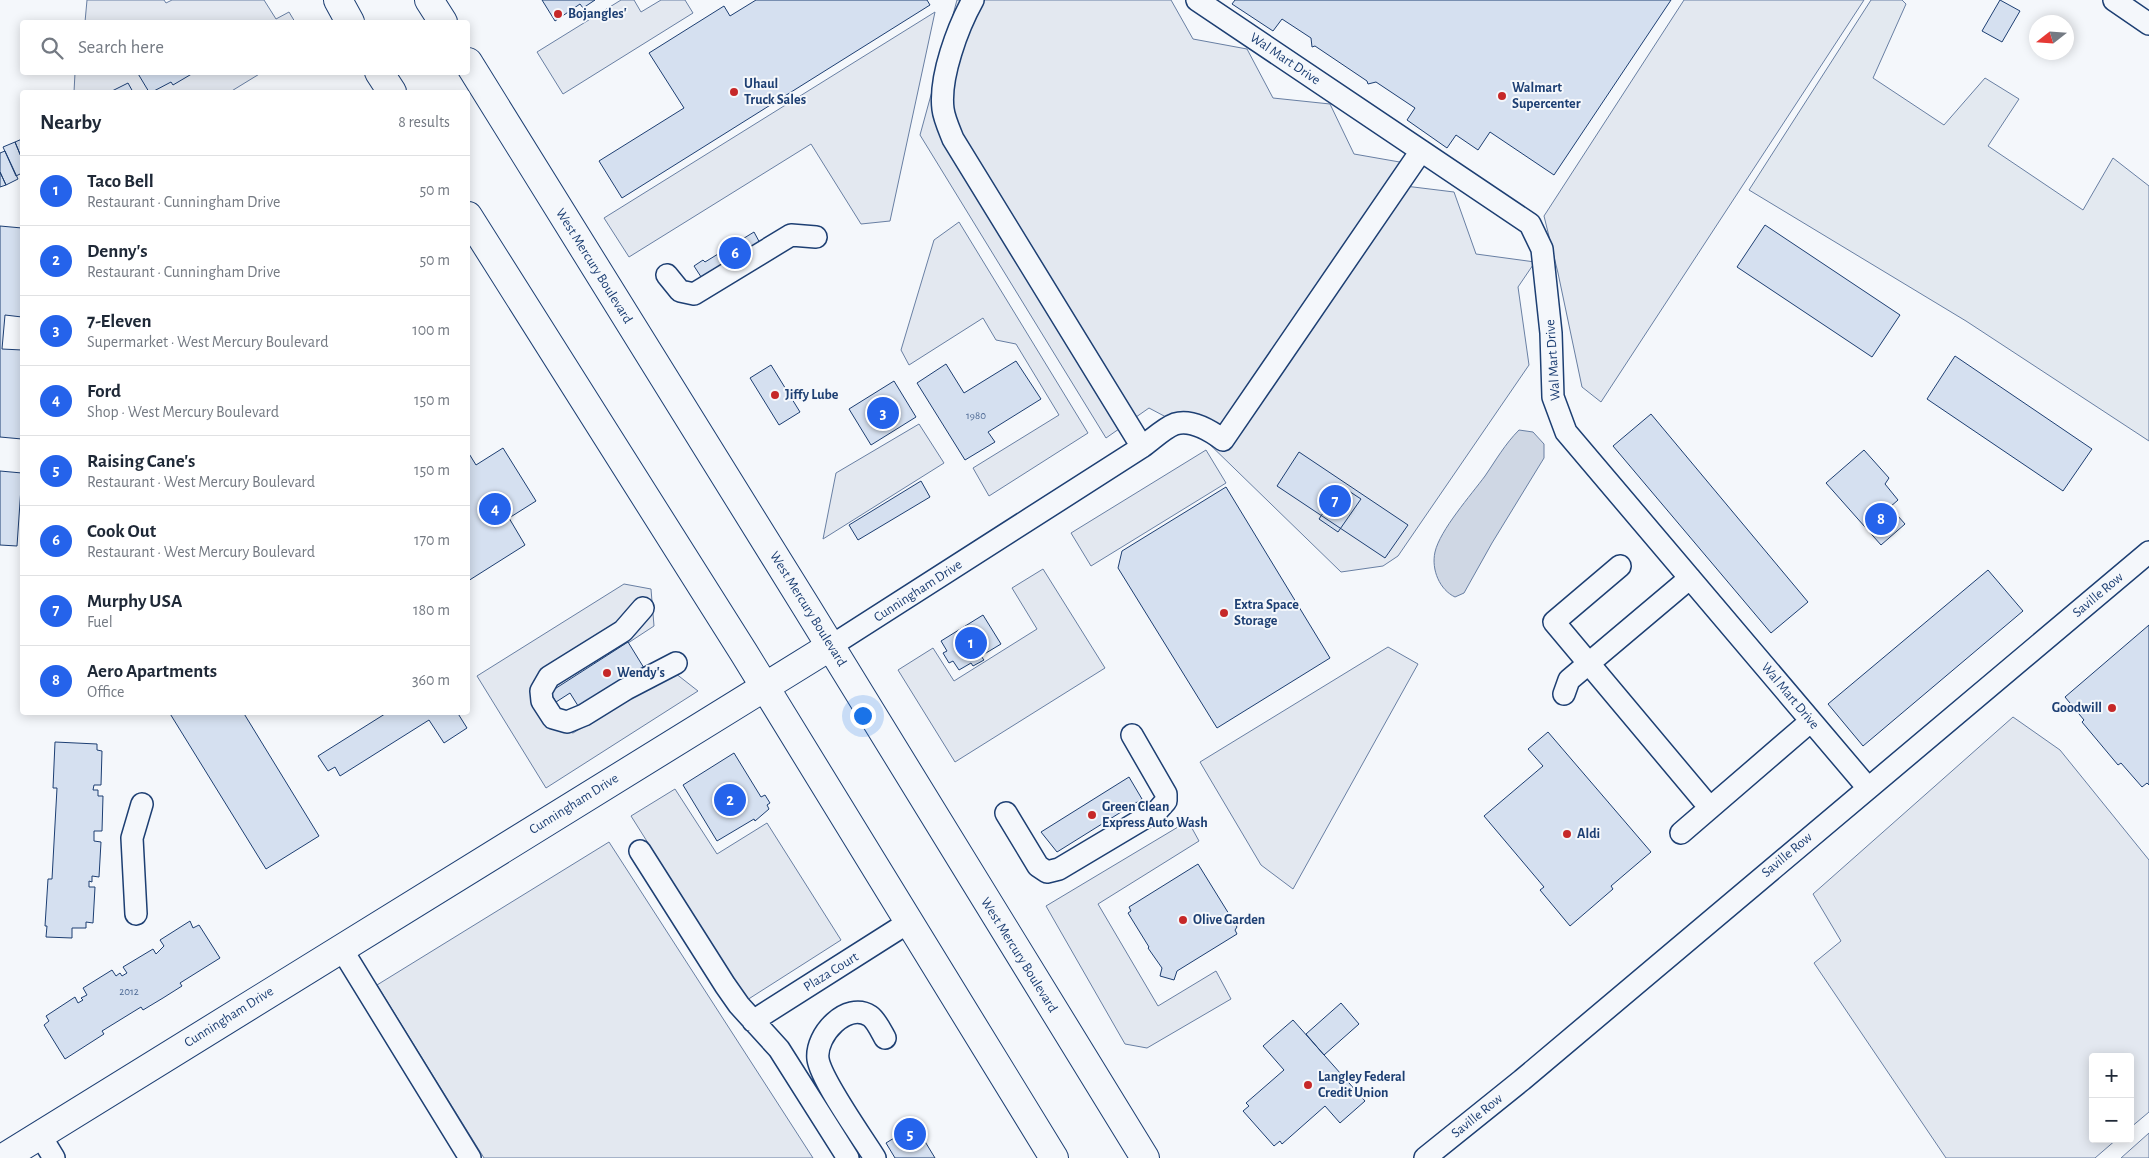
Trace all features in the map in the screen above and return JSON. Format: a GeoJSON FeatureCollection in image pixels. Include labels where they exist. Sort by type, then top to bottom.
{"type":"FeatureCollection","features":[{"type":"Feature","properties":{"kind":"main road"},"geometry":{"type":"LineString","coordinates":[[338,0],[349,20]]}},
{"type":"Feature","properties":{"kind":"main road"},"geometry":{"type":"LineString","coordinates":[[428,0],[442,20]]}},
{"type":"Feature","properties":{"kind":"main road","name":"West Mercury Boulevard"},"geometry":{"type":"LineString","coordinates":[[470,65],[831,646],[1145,1158]]}},
{"type":"Feature","properties":{"kind":"main road"},"geometry":{"type":"LineString","coordinates":[[381,75],[391,90]]}},
{"type":"Feature","properties":{"kind":"main road"},"geometry":{"type":"LineString","coordinates":[[470,219],[764,687],[1054,1158]]}},
{"type":"Feature","properties":{"kind":"main road","name":"Cunningham Drive"},"geometry":{"type":"LineString","coordinates":[[3,1158],[831,646]]}},
{"type":"Feature","properties":{"kind":"street"},"geometry":{"type":"LineString","coordinates":[[973,0],[957,38],[946,76],[943,108],[952,139],[1142,447]]}},
{"type":"Feature","properties":{"kind":"street","name":"Wal Mart Drive"},"geometry":{"type":"LineString","coordinates":[[1198,0],[1530,224],[1542,249],[1551,333],[1553,397],[1566,432],[1868,788]]}},
{"type":"Feature","properties":{"kind":"street"},"geometry":{"type":"LineString","coordinates":[[2114,0],[2149,24]]}},
{"type":"Feature","properties":{"kind":"street","name":"Cunningham Drive"},"geometry":{"type":"LineString","coordinates":[[831,646],[1176,424],[1195,425],[1209,430],[1223,440],[1420,151]]}},
{"type":"Feature","properties":{"kind":"street"},"geometry":{"type":"LineString","coordinates":[[667,275],[680,291],[694,294],[791,235],[816,237]]}},
{"type":"Feature","properties":{"kind":"street","name":"Saville Row"},"geometry":{"type":"LineString","coordinates":[[1425,1158],[1534,1071],[2149,552]]}},
{"type":"Feature","properties":{"kind":"street"},"geometry":{"type":"LineString","coordinates":[[1620,566],[1554,622],[1710,808]]}},
{"type":"Feature","properties":{"kind":"street"},"geometry":{"type":"LineString","coordinates":[[1564,694],[1569,680],[1690,578]]}},
{"type":"Feature","properties":{"kind":"street"},"geometry":{"type":"LineString","coordinates":[[642,608],[623,631],[549,677],[541,692],[546,710],[553,718],[560,721],[574,721],[626,689],[676,663]]}},
{"type":"Feature","properties":{"kind":"street"},"geometry":{"type":"LineString","coordinates":[[1681,833],[1811,721]]}},
{"type":"Feature","properties":{"kind":"street"},"geometry":{"type":"LineString","coordinates":[[1006,813],[1038,866],[1047,872],[1059,869],[1158,810],[1166,802],[1166,794],[1132,735]]}},
{"type":"Feature","properties":{"kind":"street"},"geometry":{"type":"LineString","coordinates":[[136,914],[132,838],[142,804]]}},
{"type":"Feature","properties":{"kind":"street"},"geometry":{"type":"LineString","coordinates":[[640,851],[725,985],[739,1005],[779,1049],[848,1158]]}},
{"type":"Feature","properties":{"kind":"street","name":"Plaza Court"},"geometry":{"type":"LineString","coordinates":[[753,1021],[909,922]]}},
{"type":"Feature","properties":{"kind":"street"},"geometry":{"type":"LineString","coordinates":[[341,948],[470,1158]]}},
{"type":"Feature","properties":{"kind":"street"},"geometry":{"type":"LineString","coordinates":[[875,1158],[821,1070],[817,1048],[828,1028],[854,1013],[860,1012],[873,1019],[885,1038]]}},
{"type":"Feature","properties":{"kind":"street"},"geometry":{"type":"LineString","coordinates":[[40,1135],[54,1158]]}},
{"type":"Feature","properties":{"kind":"shaded area"},"geometry":{"type":"Polygon","coordinates":[[[87,0],[164,0],[166,3],[172,0],[264,0],[276,19],[289,12],[294,20],[85,20],[87,0]]]}},
{"type":"Feature","properties":{"kind":"shaded area"},"geometry":{"type":"Polygon","coordinates":[[[621,0],[634,0],[641,12],[661,0],[685,0],[693,13],[563,94],[537,52],[621,0]]]}},
{"type":"Feature","properties":{"kind":"shaded area"},"geometry":{"type":"Polygon","coordinates":[[[957,0],[1171,0],[1193,39],[1247,49],[1273,98],[1330,104],[1354,154],[1411,164],[1397,185],[1454,192],[1476,254],[1535,262],[1518,287],[1529,365],[1398,556],[1383,566],[1341,572],[1200,435],[1149,408],[1106,438],[920,135],[957,0]]]}},
{"type":"Feature","properties":{"kind":"shaded area"},"geometry":{"type":"Polygon","coordinates":[[[1684,0],[1864,0],[1601,402],[1582,387],[1544,216],[1684,0]]]}},
{"type":"Feature","properties":{"kind":"shaded area"},"geometry":{"type":"Polygon","coordinates":[[[1871,0],[1902,0],[1906,4],[1873,78],[1944,125],[1985,78],[2019,99],[1988,146],[2083,210],[2113,158],[2149,186],[2149,441],[1966,321],[1749,190],[1871,0]]]}},
{"type":"Feature","properties":{"kind":"shaded area"},"geometry":{"type":"Polygon","coordinates":[[[935,12],[890,221],[861,224],[811,144],[629,257],[604,218],[935,12]]]}},
{"type":"Feature","properties":{"kind":"shaded area"},"geometry":{"type":"Polygon","coordinates":[[[75,75],[258,75],[233,90],[74,90],[75,75]]]}},
{"type":"Feature","properties":{"kind":"shaded area"},"geometry":{"type":"Polygon","coordinates":[[[959,222],[1088,433],[989,496],[973,468],[1059,415],[1016,344],[996,340],[983,318],[909,365],[901,350],[934,240],[959,222]]]}},
{"type":"Feature","properties":{"kind":"shaded area"},"geometry":{"type":"Polygon","coordinates":[[[919,424],[944,463],[823,539],[836,473],[919,424]]]}},
{"type":"Feature","properties":{"kind":"shaded area"},"geometry":{"type":"Polygon","coordinates":[[[1519,430],[1533,432],[1544,444],[1544,458],[1464,593],[1455,597],[1445,590],[1438,579],[1434,559],[1438,543],[1505,446],[1519,430]]]}},
{"type":"Feature","properties":{"kind":"shaded area"},"geometry":{"type":"Polygon","coordinates":[[[1206,450],[1226,483],[1091,566],[1071,533],[1206,450]]]}},
{"type":"Feature","properties":{"kind":"shaded area"},"geometry":{"type":"Polygon","coordinates":[[[1043,569],[1105,668],[955,762],[898,670],[933,648],[954,681],[1037,629],[1012,588],[1043,569]]]}},
{"type":"Feature","properties":{"kind":"shaded area"},"geometry":{"type":"Polygon","coordinates":[[[624,584],[651,589],[654,626],[596,664],[583,643],[549,667],[545,677],[562,730],[573,733],[675,673],[698,691],[546,788],[477,676],[624,584]]]}},
{"type":"Feature","properties":{"kind":"shaded area"},"geometry":{"type":"Polygon","coordinates":[[[1388,647],[1418,664],[1293,889],[1261,865],[1200,762],[1388,647]]]}},
{"type":"Feature","properties":{"kind":"shaded area"},"geometry":{"type":"Polygon","coordinates":[[[2013,717],[2060,750],[2149,860],[2149,1112],[2134,1125],[2134,1053],[2089,1053],[2089,1143],[2112,1143],[2095,1158],[1946,1158],[1814,963],[1841,941],[1813,894],[2013,717]]]}},
{"type":"Feature","properties":{"kind":"shaded area"},"geometry":{"type":"Polygon","coordinates":[[[675,789],[717,854],[767,823],[841,940],[747,1000],[631,816],[675,789]]]}},
{"type":"Feature","properties":{"kind":"shaded area"},"geometry":{"type":"Polygon","coordinates":[[[1188,821],[1199,841],[1098,904],[1158,1006],[1216,971],[1231,999],[1147,1048],[1125,1044],[1046,906],[1188,821]]]}},
{"type":"Feature","properties":{"kind":"shaded area"},"geometry":{"type":"Polygon","coordinates":[[[609,842],[813,1158],[484,1158],[377,985],[609,842]]]}},
{"type":"Feature","properties":{"kind":"shaded area"},"geometry":{"type":"Polygon","coordinates":[[[2149,1133],[2149,1158],[2121,1158],[2149,1133]]]}},
{"type":"Feature","properties":{"kind":"building","name":"Bojangles'"},"geometry":{"type":"Polygon","coordinates":[[[542,0],[595,0],[583,8],[580,4],[555,21],[542,0]]]}},
{"type":"Feature","properties":{"kind":"building","name":"Uhaul Truck Sales"},"geometry":{"type":"Polygon","coordinates":[[[756,0],[927,0],[930,5],[622,198],[599,161],[684,108],[649,53],[724,6],[730,16],[756,0]]]}},
{"type":"Feature","properties":{"kind":"building","name":"Walmart Supercenter"},"geometry":{"type":"Polygon","coordinates":[[[1235,0],[1671,0],[1554,175],[1490,132],[1478,150],[1456,135],[1447,148],[1407,120],[1415,108],[1376,82],[1368,84],[1367,81],[1315,46],[1312,47],[1311,38],[1282,19],[1273,31],[1232,4],[1235,0]]]}},
{"type":"Feature","properties":{"kind":"building"},"geometry":{"type":"Polygon","coordinates":[[[2000,0],[2020,11],[2002,42],[1982,31],[2000,0]]]}},
{"type":"Feature","properties":{"kind":"building"},"geometry":{"type":"Polygon","coordinates":[[[139,75],[190,75],[173,85],[171,82],[156,90],[148,90],[139,75]]]}},
{"type":"Feature","properties":{"kind":"building"},"geometry":{"type":"Polygon","coordinates":[[[128,83],[132,90],[114,90],[128,83]]]}},
{"type":"Feature","properties":{"kind":"building"},"geometry":{"type":"Polygon","coordinates":[[[20,140],[20,154],[15,142],[20,140]]]}},
{"type":"Feature","properties":{"kind":"building"},"geometry":{"type":"Polygon","coordinates":[[[15,142],[20,154],[20,174],[16,176],[3,147],[15,142]]]}},
{"type":"Feature","properties":{"kind":"building"},"geometry":{"type":"Polygon","coordinates":[[[5,151],[18,179],[6,185],[0,172],[0,153],[5,151]]]}},
{"type":"Feature","properties":{"kind":"building"},"geometry":{"type":"Polygon","coordinates":[[[0,172],[6,185],[0,187],[0,172]]]}},
{"type":"Feature","properties":{"kind":"building"},"geometry":{"type":"Polygon","coordinates":[[[1765,225],[1900,315],[1872,357],[1737,267],[1765,225]]]}},
{"type":"Feature","properties":{"kind":"building"},"geometry":{"type":"Polygon","coordinates":[[[0,226],[20,228],[20,317],[5,315],[2,349],[20,350],[20,439],[0,437],[0,226]]]}},
{"type":"Feature","properties":{"kind":"building"},"geometry":{"type":"Polygon","coordinates":[[[754,232],[761,245],[705,283],[694,266],[703,260],[705,262],[754,232]]]}},
{"type":"Feature","properties":{"kind":"building"},"geometry":{"type":"Polygon","coordinates":[[[1955,356],[2092,449],[2063,491],[1927,399],[1955,356]]]}},
{"type":"Feature","properties":{"kind":"building"},"geometry":{"type":"Polygon","coordinates":[[[1016,361],[1041,399],[988,432],[995,442],[965,460],[917,383],[946,364],[964,393],[1016,361]]]}},
{"type":"Feature","properties":{"kind":"building","name":"Jiffy Lube"},"geometry":{"type":"Polygon","coordinates":[[[771,365],[800,412],[779,425],[750,378],[771,365]]]}},
{"type":"Feature","properties":{"kind":"building"},"geometry":{"type":"Polygon","coordinates":[[[894,381],[916,417],[871,445],[849,409],[894,381]]]}},
{"type":"Feature","properties":{"kind":"building"},"geometry":{"type":"Polygon","coordinates":[[[1651,414],[1808,602],[1771,633],[1613,446],[1651,414]]]}},
{"type":"Feature","properties":{"kind":"building"},"geometry":{"type":"Polygon","coordinates":[[[503,448],[536,501],[509,518],[525,545],[470,580],[470,455],[476,465],[503,448]]]}},
{"type":"Feature","properties":{"kind":"building"},"geometry":{"type":"Polygon","coordinates":[[[1864,450],[1889,478],[1885,484],[1898,500],[1890,507],[1905,524],[1881,545],[1826,483],[1864,450]]]}},
{"type":"Feature","properties":{"kind":"building"},"geometry":{"type":"Polygon","coordinates":[[[1299,452],[1408,525],[1385,558],[1277,486],[1299,452]]]}},
{"type":"Feature","properties":{"kind":"building"},"geometry":{"type":"Polygon","coordinates":[[[0,471],[20,473],[17,546],[0,545],[0,471]]]}},
{"type":"Feature","properties":{"kind":"building"},"geometry":{"type":"Polygon","coordinates":[[[921,481],[930,497],[858,540],[849,525],[921,481]]]}},
{"type":"Feature","properties":{"kind":"building"},"geometry":{"type":"Polygon","coordinates":[[[1341,486],[1361,499],[1338,532],[1319,519],[1341,486]]]}},
{"type":"Feature","properties":{"kind":"building","name":"Extra Space Storage"},"geometry":{"type":"Polygon","coordinates":[[[1226,487],[1330,658],[1217,728],[1118,568],[1122,551],[1226,487]]]}},
{"type":"Feature","properties":{"kind":"building"},"geometry":{"type":"Polygon","coordinates":[[[1988,570],[2023,611],[1863,746],[1828,704],[1988,570]]]}},
{"type":"Feature","properties":{"kind":"building"},"geometry":{"type":"Polygon","coordinates":[[[983,615],[1001,644],[981,656],[984,660],[973,666],[971,663],[959,670],[953,661],[949,663],[943,653],[947,651],[941,641],[983,615]]]}},
{"type":"Feature","properties":{"kind":"building","name":"Goodwill"},"geometry":{"type":"Polygon","coordinates":[[[2149,625],[2149,785],[2147,783],[2142,787],[2121,763],[2118,765],[2082,722],[2084,720],[2065,697],[2149,625]]]}},
{"type":"Feature","properties":{"kind":"building","name":"Wendy's"},"geometry":{"type":"Polygon","coordinates":[[[628,642],[644,668],[580,709],[570,693],[556,702],[550,692],[628,642]]]}},
{"type":"Feature","properties":{"kind":"building"},"geometry":{"type":"Polygon","coordinates":[[[171,715],[245,715],[319,836],[266,869],[171,715]]]}},
{"type":"Feature","properties":{"kind":"building"},"geometry":{"type":"Polygon","coordinates":[[[383,715],[459,715],[467,728],[444,743],[429,720],[340,776],[335,767],[328,771],[318,756],[383,715]]]}},
{"type":"Feature","properties":{"kind":"building","name":"Aldi"},"geometry":{"type":"Polygon","coordinates":[[[1548,732],[1651,852],[1611,886],[1613,889],[1570,926],[1540,890],[1544,887],[1484,816],[1543,766],[1528,749],[1548,732]]]}},
{"type":"Feature","properties":{"kind":"building"},"geometry":{"type":"Polygon","coordinates":[[[55,742],[97,744],[97,750],[102,751],[101,785],[94,785],[93,790],[98,790],[98,796],[103,796],[102,831],[94,831],[94,841],[101,842],[99,877],[92,876],[92,882],[89,881],[89,887],[95,887],[93,923],[86,922],[86,928],[72,928],[72,938],[46,937],[47,926],[45,926],[48,879],[52,879],[57,788],[53,788],[55,742]]]}},
{"type":"Feature","properties":{"kind":"building"},"geometry":{"type":"Polygon","coordinates":[[[734,753],[761,797],[765,795],[770,803],[767,805],[769,809],[755,821],[754,819],[717,841],[683,785],[734,753]]]}},
{"type":"Feature","properties":{"kind":"building","name":"Green Clean Express Auto Wash"},"geometry":{"type":"Polygon","coordinates":[[[1129,777],[1142,799],[1057,852],[1041,832],[1129,777]]]}},
{"type":"Feature","properties":{"kind":"building","name":"Olive Garden"},"geometry":{"type":"Polygon","coordinates":[[[1198,864],[1237,927],[1235,930],[1237,934],[1177,971],[1174,980],[1160,976],[1162,968],[1128,913],[1131,911],[1129,907],[1198,864]]]}},
{"type":"Feature","properties":{"kind":"building"},"geometry":{"type":"Polygon","coordinates":[[[190,921],[193,928],[199,925],[220,958],[180,983],[182,986],[163,998],[143,1010],[141,1007],[102,1031],[104,1034],[65,1059],[44,1025],[49,1021],[46,1016],[75,997],[78,1003],[83,1000],[81,998],[87,995],[83,988],[112,970],[116,976],[120,973],[122,976],[127,973],[123,967],[153,949],[156,954],[164,946],[160,940],[190,921]]]}},
{"type":"Feature","properties":{"kind":"building"},"geometry":{"type":"Polygon","coordinates":[[[1341,1003],[1359,1024],[1324,1055],[1306,1034],[1341,1003]]]}},
{"type":"Feature","properties":{"kind":"building","name":"Langley Federal Credit Union"},"geometry":{"type":"Polygon","coordinates":[[[1293,1020],[1365,1101],[1340,1123],[1325,1106],[1282,1144],[1280,1141],[1274,1146],[1243,1111],[1249,1106],[1246,1103],[1284,1070],[1263,1046],[1293,1020]]]}},
{"type":"Feature","properties":{"kind":"building"},"geometry":{"type":"Polygon","coordinates":[[[915,1125],[935,1158],[895,1158],[886,1143],[915,1125]]]}},
{"type":"Feature","properties":{"kind":"place","name":"Bojangles'"},"geometry":{"type":"Point","coordinates":[558,14]}},
{"type":"Feature","properties":{"kind":"place","name":"Uhaul Truck Sales"},"geometry":{"type":"Point","coordinates":[734,92]}},
{"type":"Feature","properties":{"kind":"place","name":"Walmart Supercenter"},"geometry":{"type":"Point","coordinates":[1502,96]}},
{"type":"Feature","properties":{"kind":"place","name":"Cook Out"},"geometry":{"type":"Point","coordinates":[735,253]}},
{"type":"Feature","properties":{"kind":"place","name":"Jiffy Lube"},"geometry":{"type":"Point","coordinates":[775,395]}},
{"type":"Feature","properties":{"kind":"place","name":"7-Eleven"},"geometry":{"type":"Point","coordinates":[883,413]}},
{"type":"Feature","properties":{"kind":"place","name":"Murphy USA"},"geometry":{"type":"Point","coordinates":[1335,501]}},
{"type":"Feature","properties":{"kind":"place","name":"Ford"},"geometry":{"type":"Point","coordinates":[495,509]}},
{"type":"Feature","properties":{"kind":"place","name":"Aero Apartments"},"geometry":{"type":"Point","coordinates":[1881,519]}},
{"type":"Feature","properties":{"kind":"place","name":"Extra Space Storage"},"geometry":{"type":"Point","coordinates":[1224,613]}},
{"type":"Feature","properties":{"kind":"place","name":"Taco Bell"},"geometry":{"type":"Point","coordinates":[971,643]}},
{"type":"Feature","properties":{"kind":"place","name":"Wendy's"},"geometry":{"type":"Point","coordinates":[607,673]}},
{"type":"Feature","properties":{"kind":"place","name":"Goodwill"},"geometry":{"type":"Point","coordinates":[2112,708]}},
{"type":"Feature","properties":{"kind":"place","name":"Denny's"},"geometry":{"type":"Point","coordinates":[730,800]}},
{"type":"Feature","properties":{"kind":"place","name":"Green Clean Express Auto Wash"},"geometry":{"type":"Point","coordinates":[1092,815]}},
{"type":"Feature","properties":{"kind":"place","name":"Aldi"},"geometry":{"type":"Point","coordinates":[1567,834]}},
{"type":"Feature","properties":{"kind":"place","name":"Olive Garden"},"geometry":{"type":"Point","coordinates":[1183,920]}},
{"type":"Feature","properties":{"kind":"place","name":"Langley Federal Credit Union"},"geometry":{"type":"Point","coordinates":[1308,1085]}},
{"type":"Feature","properties":{"kind":"place","name":"Raising Cane's"},"geometry":{"type":"Point","coordinates":[910,1134]}}]}
